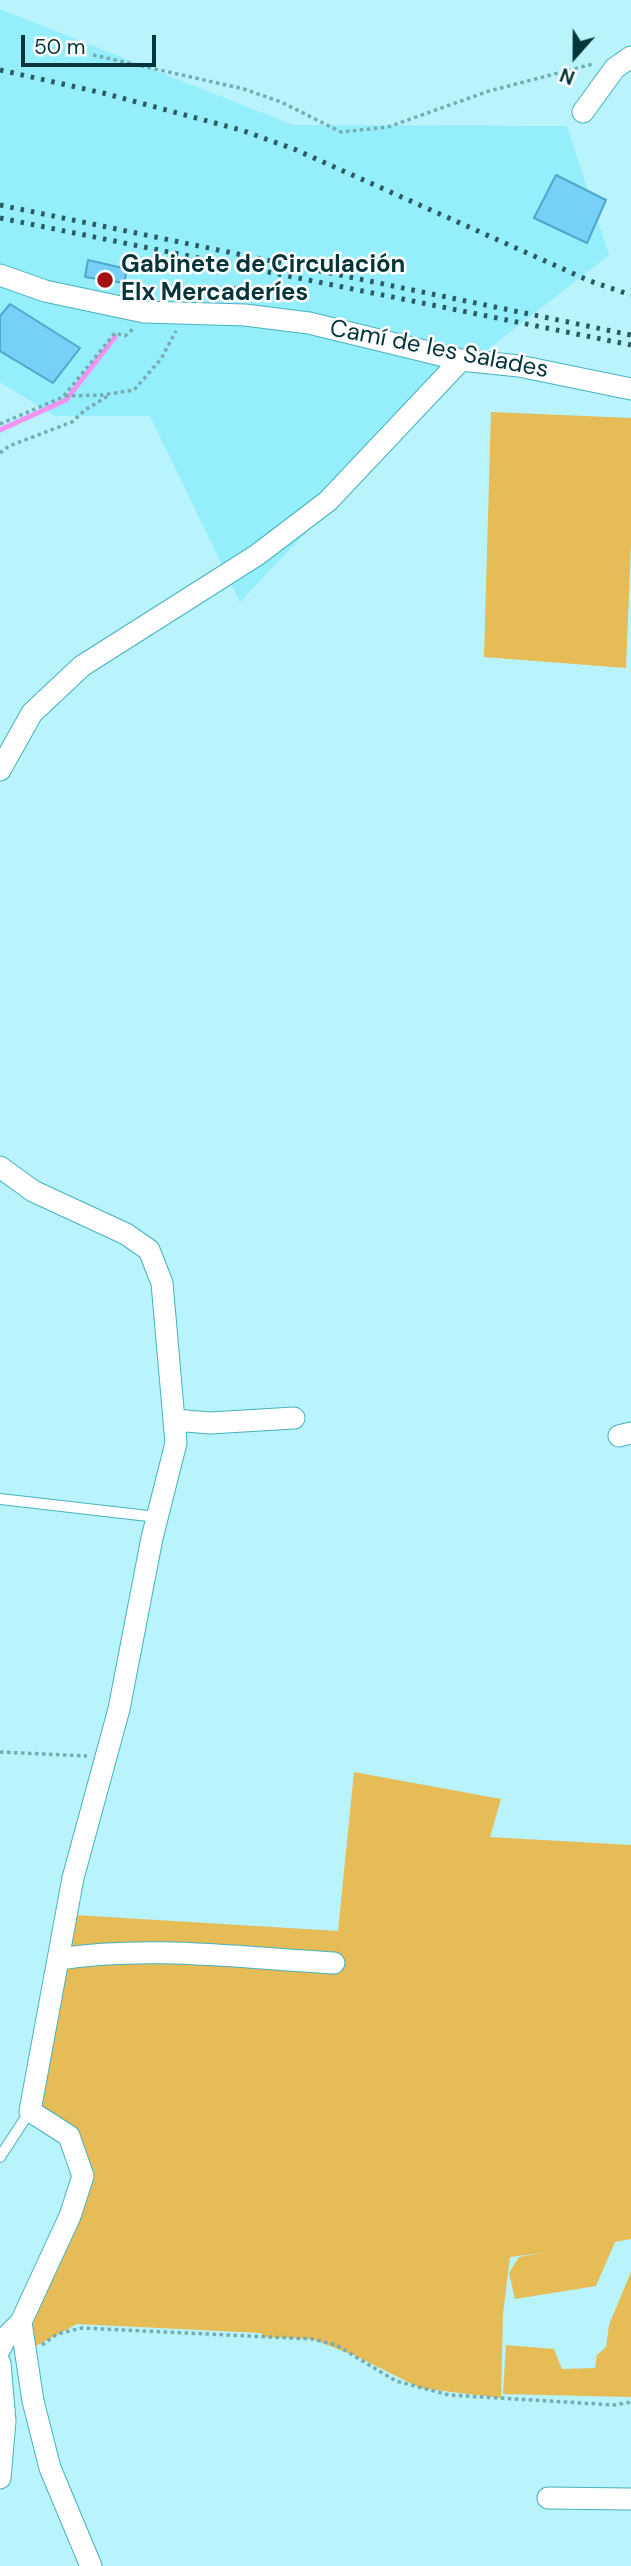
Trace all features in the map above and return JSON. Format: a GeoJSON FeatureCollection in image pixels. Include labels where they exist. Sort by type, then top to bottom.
{"type":"FeatureCollection","features":[{"type":"Feature","properties":{"kind":"street"},"geometry":{"type":"LineString","coordinates":[[583,112],[615,68],[631,57]]}},
{"type":"Feature","properties":{"kind":"street","name":"Camí de les Salades"},"geometry":{"type":"LineString","coordinates":[[0,275],[45,291],[100,303],[154,312],[245,315],[309,323],[461,360],[519,366],[631,389]]}},
{"type":"Feature","properties":{"kind":"street"},"geometry":{"type":"LineString","coordinates":[[0,770],[33,713],[82,666],[257,555],[328,502],[461,360]]}},
{"type":"Feature","properties":{"kind":"street"},"geometry":{"type":"LineString","coordinates":[[0,1167],[33,1191],[126,1234],[149,1250],[162,1283],[176,1443],[157,1517],[119,1709],[74,1878],[30,2111],[69,2136],[83,2176],[70,2216],[21,2322],[6,2337],[0,2349]]}},
{"type":"Feature","properties":{"kind":"street"},"geometry":{"type":"LineString","coordinates":[[174,1420],[210,1423],[294,1418]]}},
{"type":"Feature","properties":{"kind":"street"},"geometry":{"type":"LineString","coordinates":[[59,1959],[90,1954],[169,1954],[334,1963]]}},
{"type":"Feature","properties":{"kind":"street"},"geometry":{"type":"LineString","coordinates":[[21,2322],[33,2401],[50,2468],[91,2566]]}},
{"type":"Feature","properties":{"kind":"street"},"geometry":{"type":"LineString","coordinates":[[0,2363],[5,2421],[0,2478]]}},
{"type":"Feature","properties":{"kind":"street"},"geometry":{"type":"LineString","coordinates":[[548,2498],[631,2498]]}},
{"type":"Feature","properties":{"kind":"lane"},"geometry":{"type":"LineString","coordinates":[[0,1499],[157,1517]]}},
{"type":"Feature","properties":{"kind":"lane"},"geometry":{"type":"LineString","coordinates":[[0,2157],[30,2111]]}},
{"type":"Feature","properties":{"kind":"path"},"geometry":{"type":"LineString","coordinates":[[93,55],[244,89],[281,102],[341,132],[388,127],[489,91],[594,64]]}},
{"type":"Feature","properties":{"kind":"path"},"geometry":{"type":"LineString","coordinates":[[63,397],[115,333],[125,336],[154,312]]}},
{"type":"Feature","properties":{"kind":"path"},"geometry":{"type":"LineString","coordinates":[[0,424],[71,394],[111,394],[134,390],[161,359],[189,314]]}},
{"type":"Feature","properties":{"kind":"path"},"geometry":{"type":"LineString","coordinates":[[0,453],[9,446],[72,422],[85,410],[111,394]]}},
{"type":"Feature","properties":{"kind":"path"},"geometry":{"type":"LineString","coordinates":[[0,1752],[106,1756]]}},
{"type":"Feature","properties":{"kind":"path"},"geometry":{"type":"LineString","coordinates":[[27,2360],[57,2334],[82,2328],[312,2339],[335,2345],[396,2381],[449,2395],[615,2405],[631,2402]]}},
{"type":"Feature","properties":{"kind":"shaded area"},"geometry":{"type":"Polygon","coordinates":[[[0,9],[293,125],[567,126],[609,255],[456,374],[240,602],[150,416],[55,416],[0,382],[0,9]]]}},
{"type":"Feature","properties":{"kind":"shaded area"},"geometry":{"type":"Polygon","coordinates":[[[491,412],[631,418],[631,543],[626,668],[484,657],[491,412]]]}},
{"type":"Feature","properties":{"kind":"shaded area"},"geometry":{"type":"Polygon","coordinates":[[[354,1772],[501,1799],[490,1837],[631,1845],[631,2239],[615,2242],[596,2286],[515,2299],[509,2273],[519,2257],[543,2253],[510,2257],[503,2314],[501,2398],[420,2388],[356,2356],[312,2339],[264,2337],[261,2333],[77,2324],[32,2348],[28,2318],[76,2221],[75,2134],[32,2104],[75,1915],[338,1931],[354,1772]]]}},
{"type":"Feature","properties":{"kind":"shaded area"},"geometry":{"type":"Polygon","coordinates":[[[631,2272],[631,2397],[503,2394],[506,2345],[554,2349],[562,2369],[595,2368],[597,2355],[606,2347],[609,2325],[631,2272]]]}},
{"type":"Feature","properties":{"kind":"building"},"geometry":{"type":"Polygon","coordinates":[[[556,175],[606,200],[587,243],[534,218],[556,175]]]}},
{"type":"Feature","properties":{"kind":"building"},"geometry":{"type":"Polygon","coordinates":[[[88,260],[127,269],[124,283],[85,277],[88,260]]]}},
{"type":"Feature","properties":{"kind":"building"},"geometry":{"type":"Polygon","coordinates":[[[10,304],[80,348],[53,383],[0,351],[0,316],[10,304]]]}},
{"type":"Feature","properties":{"kind":"waterway"},"geometry":{"type":"LineString","coordinates":[[0,430],[66,400],[115,337]]}},
{"type":"Feature","properties":{"kind":"railway"},"geometry":{"type":"LineString","coordinates":[[0,70],[103,93],[241,130],[294,149],[590,281],[631,295]]}},
{"type":"Feature","properties":{"kind":"railway"},"geometry":{"type":"LineString","coordinates":[[0,205],[631,335]]}},
{"type":"Feature","properties":{"kind":"railway"},"geometry":{"type":"LineString","coordinates":[[0,218],[631,345]]}},
{"type":"Feature","properties":{"kind":"place","name":"Gabinete de Circulación Elx Mercaderíes"},"geometry":{"type":"Point","coordinates":[105,280]}}]}
